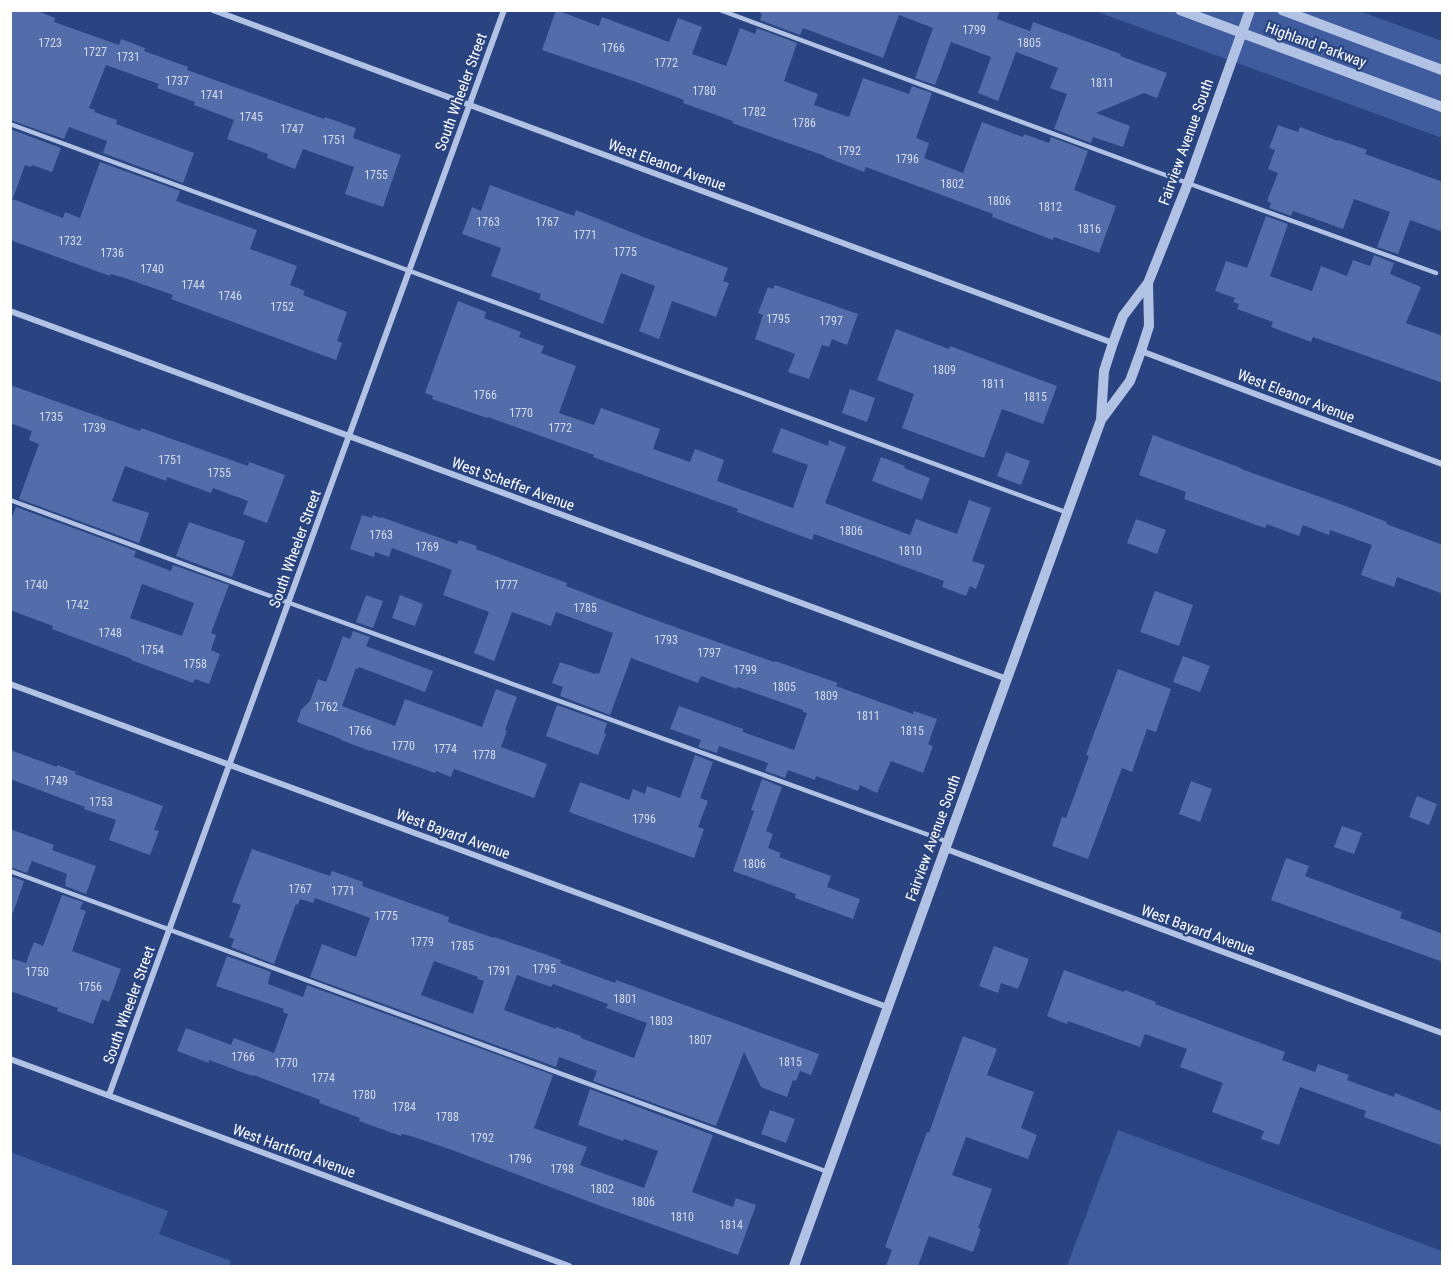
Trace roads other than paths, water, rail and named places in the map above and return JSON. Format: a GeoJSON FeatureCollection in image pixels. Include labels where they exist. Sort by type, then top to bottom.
{"type":"FeatureCollection","features":[{"type":"Feature","properties":{"kind":"street","name":"West Eleanor Avenue"},"geometry":{"type":"LineString","coordinates":[[213,10],[1113,343]]}},
{"type":"Feature","properties":{"kind":"street","name":"South Wheeler Street"},"geometry":{"type":"LineString","coordinates":[[109,1095],[504,10]]}},
{"type":"Feature","properties":{"kind":"street","name":"Highland Parkway"},"geometry":{"type":"LineString","coordinates":[[1180,10],[1443,107]]}},
{"type":"Feature","properties":{"kind":"street","name":"Fairview Avenue South"},"geometry":{"type":"LineString","coordinates":[[794,1266],[886,1007],[947,846],[1101,420],[1104,371],[1113,343],[1123,316],[1148,283],[1188,183],[1250,10]]}},
{"type":"Feature","properties":{"kind":"street","name":"Highland Parkway"},"geometry":{"type":"LineString","coordinates":[[1281,10],[1443,70]]}},
{"type":"Feature","properties":{"kind":"street","name":"Fairview Avenue South"},"geometry":{"type":"LineString","coordinates":[[1101,420],[1130,381],[1141,351],[1149,326],[1148,283]]}},
{"type":"Feature","properties":{"kind":"street","name":"West Scheffer Avenue"},"geometry":{"type":"LineString","coordinates":[[10,311],[1007,679]]}},
{"type":"Feature","properties":{"kind":"street","name":"West Eleanor Avenue"},"geometry":{"type":"LineString","coordinates":[[1141,351],[1443,464]]}},
{"type":"Feature","properties":{"kind":"street","name":"West Bayard Avenue"},"geometry":{"type":"LineString","coordinates":[[10,684],[886,1007]]}},
{"type":"Feature","properties":{"kind":"street","name":"West Bayard Avenue"},"geometry":{"type":"LineString","coordinates":[[947,846],[1443,1033]]}},
{"type":"Feature","properties":{"kind":"street","name":"West Hartford Avenue"},"geometry":{"type":"LineString","coordinates":[[10,1059],[569,1266]]}},
{"type":"Feature","properties":{"kind":"lane"},"geometry":{"type":"LineString","coordinates":[[720,10],[1436,273]]}},
{"type":"Feature","properties":{"kind":"lane"},"geometry":{"type":"LineString","coordinates":[[10,124],[1068,513]]}},
{"type":"Feature","properties":{"kind":"lane"},"geometry":{"type":"LineString","coordinates":[[10,500],[947,846]]}},
{"type":"Feature","properties":{"kind":"lane"},"geometry":{"type":"LineString","coordinates":[[10,871],[828,1172]]}}]}
